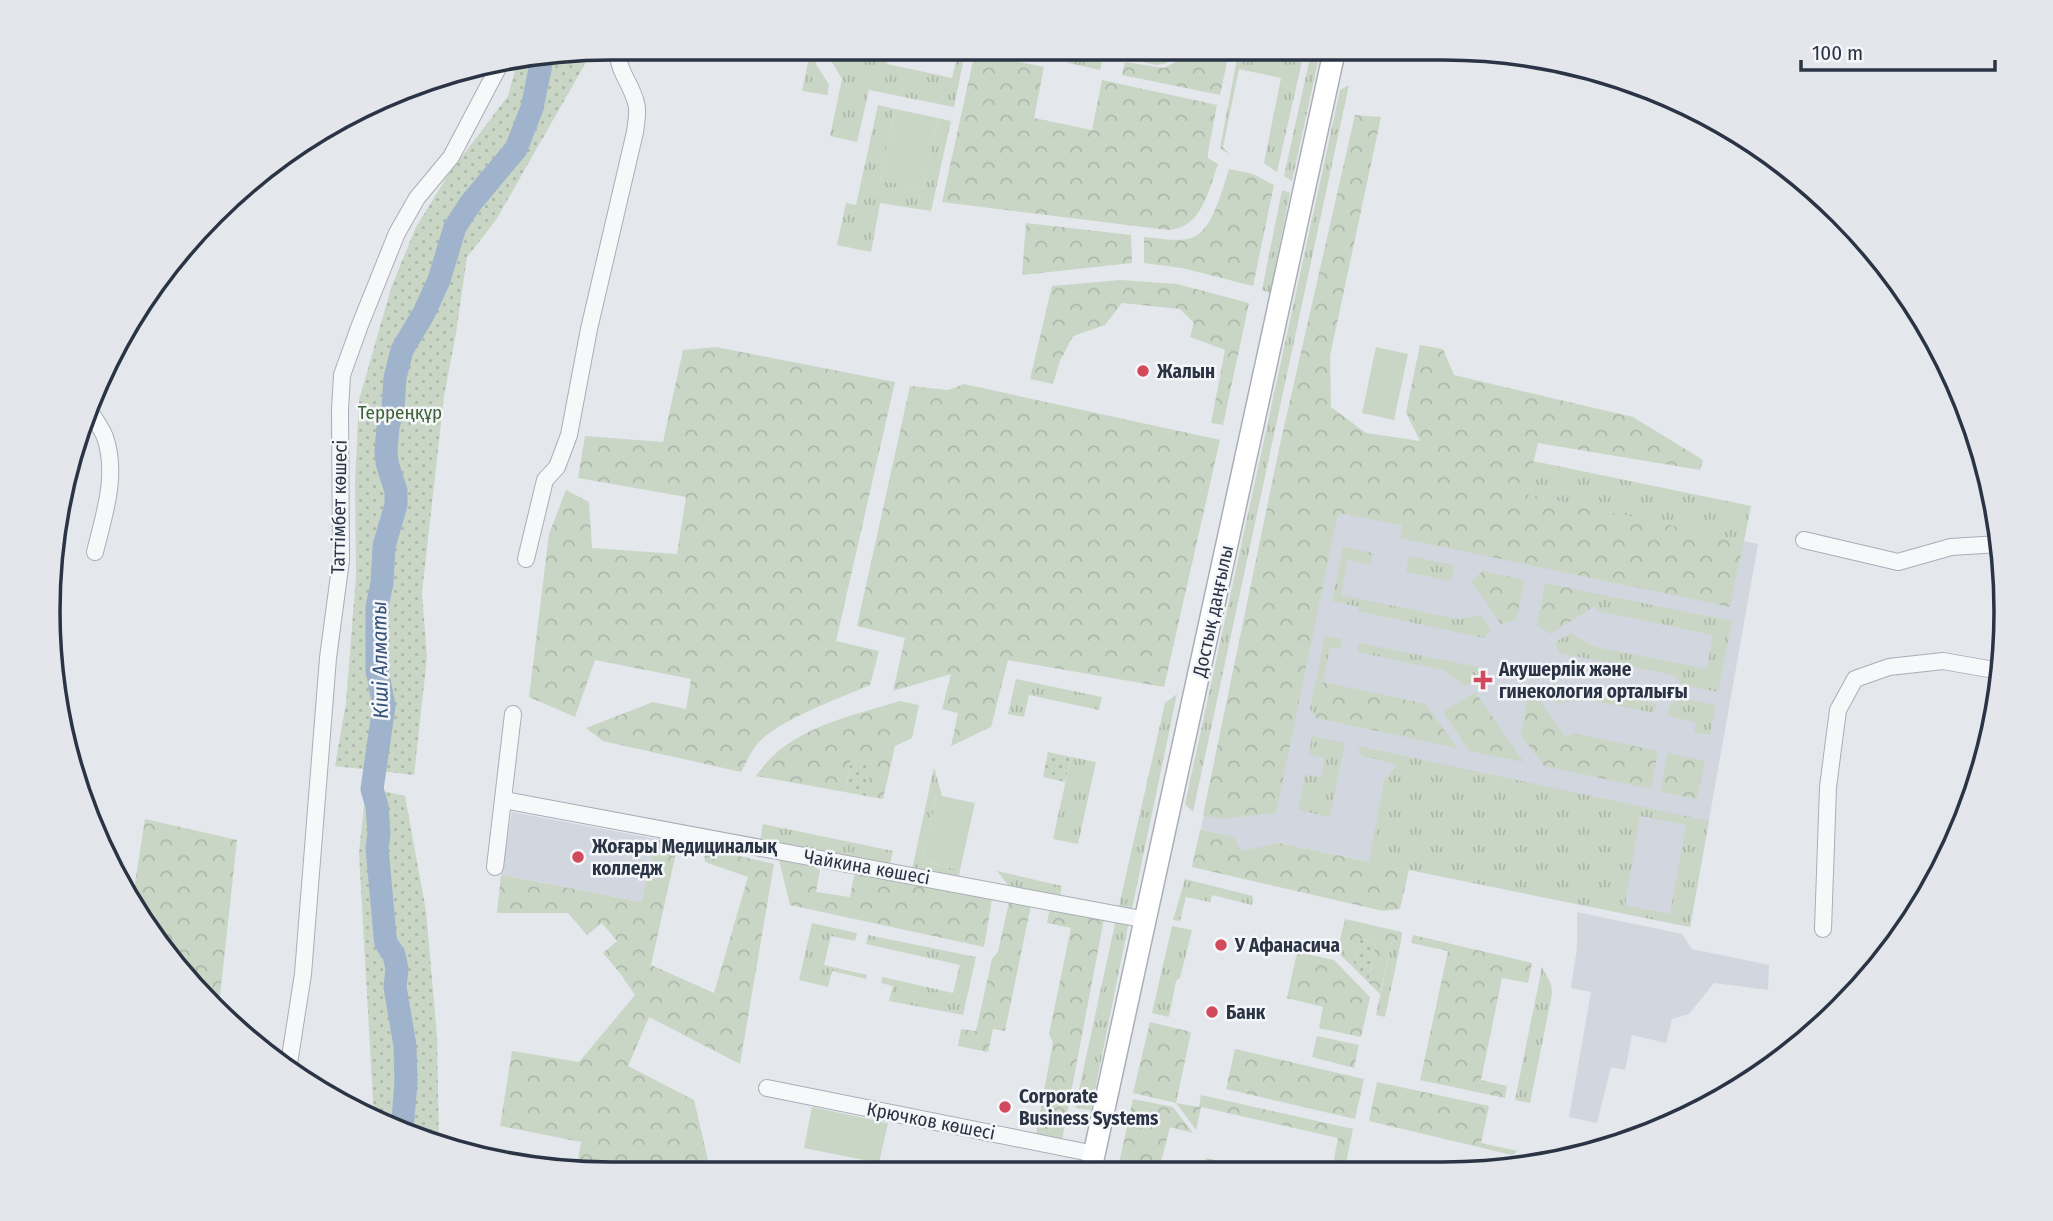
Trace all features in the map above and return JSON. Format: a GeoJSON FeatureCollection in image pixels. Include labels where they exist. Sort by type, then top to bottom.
{"type":"FeatureCollection","features":[{"type":"Feature","properties":{"kind":"main road","name":"Достық даңғылы"},"geometry":{"type":"LineString","coordinates":[[1093,1162],[1332,60]]}},
{"type":"Feature","properties":{"kind":"street"},"geometry":{"type":"LineString","coordinates":[[526,559],[545,480],[557,467],[569,435],[589,329],[635,132],[637,105],[618,60]]}},
{"type":"Feature","properties":{"kind":"street","name":"Таттімбет көшесі"},"geometry":{"type":"LineString","coordinates":[[290,1059],[303,974],[328,658],[341,560],[342,375],[397,233],[417,198],[451,157],[496,72]]}},
{"type":"Feature","properties":{"kind":"street"},"geometry":{"type":"LineString","coordinates":[[94,418],[104,434],[111,463],[110,481],[94,552]]}},
{"type":"Feature","properties":{"kind":"street"},"geometry":{"type":"LineString","coordinates":[[1804,540],[1898,562],[1951,547],[1989,545]]}},
{"type":"Feature","properties":{"kind":"street"},"geometry":{"type":"LineString","coordinates":[[1823,929],[1828,787],[1838,710],[1855,679],[1889,667],[1943,661],[1990,669]]}},
{"type":"Feature","properties":{"kind":"street"},"geometry":{"type":"LineString","coordinates":[[495,867],[513,714]]}},
{"type":"Feature","properties":{"kind":"street","name":"Чайкина көшесі"},"geometry":{"type":"LineString","coordinates":[[504,800],[1147,920]]}},
{"type":"Feature","properties":{"kind":"street","name":"Крючков көшесі"},"geometry":{"type":"LineString","coordinates":[[767,1087],[1089,1162]]}},
{"type":"Feature","properties":{"kind":"shaded area","name":"Акушерлік және гинекология орталығы"},"geometry":{"type":"Polygon","coordinates":[[[1281,440],[1758,544],[1690,927],[1279,843],[1227,855],[1197,848],[1281,440]]]}},
{"type":"Feature","properties":{"kind":"shaded area","name":"Жоғары Медициналық колледж"},"geometry":{"type":"Polygon","coordinates":[[[512,812],[656,839],[643,902],[501,875],[512,812]]]}},
{"type":"Feature","properties":{"kind":"shaded area"},"geometry":{"type":"Polygon","coordinates":[[[1577,912],[1682,934],[1692,949],[1769,965],[1768,990],[1714,983],[1689,1014],[1672,1019],[1666,1043],[1632,1035],[1625,1070],[1611,1067],[1597,1123],[1569,1117],[1591,992],[1571,988],[1577,948],[1577,912]]]}},
{"type":"Feature","properties":{"kind":"green space"},"geometry":{"type":"Polygon","coordinates":[[[808,60],[817,60],[816,64],[829,85],[827,95],[802,91],[808,60]]]}},
{"type":"Feature","properties":{"kind":"green space"},"geometry":{"type":"Polygon","coordinates":[[[888,60],[887,64],[952,78],[956,60],[964,60],[954,107],[869,90],[857,142],[830,136],[842,79],[832,62],[888,60]]]}},
{"type":"Feature","properties":{"kind":"green space"},"geometry":{"type":"Polygon","coordinates":[[[973,60],[1012,60],[1044,67],[1034,118],[1092,130],[1102,80],[1217,105],[1208,158],[1218,164],[1202,207],[1189,223],[1180,228],[1168,230],[942,202],[973,60]]]}},
{"type":"Feature","properties":{"kind":"green space"},"geometry":{"type":"Polygon","coordinates":[[[1069,60],[1102,60],[1100,70],[1068,63],[1069,60]]]}},
{"type":"Feature","properties":{"kind":"green space"},"geometry":{"type":"Polygon","coordinates":[[[1132,60],[1168,60],[1167,63],[1157,65],[1132,60]]]}},
{"type":"Feature","properties":{"kind":"green space"},"geometry":{"type":"Polygon","coordinates":[[[1180,60],[1227,60],[1220,95],[1122,75],[1125,62],[1164,68],[1180,60]]]}},
{"type":"Feature","properties":{"kind":"green space"},"geometry":{"type":"Polygon","coordinates":[[[1237,60],[1302,60],[1277,172],[1264,163],[1281,78],[1239,69],[1223,147],[1229,154],[1220,148],[1237,60]]]}},
{"type":"Feature","properties":{"kind":"green space"},"geometry":{"type":"Polygon","coordinates":[[[1309,60],[1318,60],[1292,181],[1284,176],[1309,60]]]}},
{"type":"Feature","properties":{"kind":"green space","name":"Терреңқұр"},"geometry":{"type":"Polygon","coordinates":[[[585,61],[496,220],[467,257],[444,396],[422,593],[427,658],[414,775],[335,766],[346,703],[356,576],[355,481],[359,400],[391,288],[416,227],[448,175],[508,96],[516,68],[585,61]]]}},
{"type":"Feature","properties":{"kind":"green space"},"geometry":{"type":"Polygon","coordinates":[[[1349,85],[1193,812],[1185,804],[1340,90],[1349,85]]]}},
{"type":"Feature","properties":{"kind":"green space"},"geometry":{"type":"Polygon","coordinates":[[[878,105],[895,109],[880,180],[923,189],[938,118],[951,121],[931,211],[880,203],[871,252],[837,245],[846,203],[856,205],[878,105]]]}},
{"type":"Feature","properties":{"kind":"green space"},"geometry":{"type":"Polygon","coordinates":[[[895,109],[938,118],[923,189],[880,180],[895,109]]]}},
{"type":"Feature","properties":{"kind":"green space"},"geometry":{"type":"Polygon","coordinates":[[[1355,115],[1381,117],[1330,356],[1331,407],[1366,433],[1420,441],[1406,412],[1420,345],[1443,349],[1454,375],[1633,417],[1703,460],[1700,470],[1538,443],[1526,494],[1744,541],[1730,607],[1400,538],[1402,525],[1338,513],[1276,813],[1221,819],[1203,815],[1281,440],[1355,115]]]}},
{"type":"Feature","properties":{"kind":"green space"},"geometry":{"type":"Polygon","coordinates":[[[1229,169],[1253,174],[1274,185],[1253,286],[1182,268],[1144,263],[1144,237],[1182,240],[1201,233],[1212,217],[1229,169]]]}},
{"type":"Feature","properties":{"kind":"green space"},"geometry":{"type":"Polygon","coordinates":[[[1282,190],[1290,193],[1270,293],[1262,290],[1282,190]]]}},
{"type":"Feature","properties":{"kind":"green space"},"geometry":{"type":"Polygon","coordinates":[[[1026,223],[1131,235],[1132,263],[1022,275],[1026,223]]]}},
{"type":"Feature","properties":{"kind":"green space"},"geometry":{"type":"Polygon","coordinates":[[[1120,280],[1177,284],[1249,303],[1223,425],[1211,423],[1225,350],[1190,337],[1194,323],[1180,309],[1122,303],[1105,325],[1073,336],[1060,361],[1053,384],[1030,379],[1052,286],[1120,280]]]}},
{"type":"Feature","properties":{"kind":"green space"},"geometry":{"type":"Polygon","coordinates":[[[716,347],[895,382],[836,641],[879,651],[870,685],[813,709],[772,731],[755,746],[741,772],[603,741],[586,728],[653,702],[686,709],[691,679],[595,660],[575,717],[529,697],[549,534],[566,490],[589,502],[592,548],[677,554],[686,497],[578,478],[585,436],[663,442],[683,350],[716,347]]]}},
{"type":"Feature","properties":{"kind":"green space"},"geometry":{"type":"Polygon","coordinates":[[[1376,347],[1408,354],[1394,420],[1362,413],[1376,347]]]}},
{"type":"Feature","properties":{"kind":"green space"},"geometry":{"type":"Polygon","coordinates":[[[964,384],[1220,440],[1164,687],[1008,660],[991,727],[951,746],[958,713],[942,709],[951,674],[893,691],[905,638],[857,626],[910,386],[948,390],[964,384]]]}},
{"type":"Feature","properties":{"kind":"green space"},"geometry":{"type":"Polygon","coordinates":[[[1533,461],[1751,506],[1744,541],[1526,494],[1533,461]]]}},
{"type":"Feature","properties":{"kind":"green space"},"geometry":{"type":"Polygon","coordinates":[[[1343,547],[1373,553],[1371,565],[1348,560],[1341,595],[1457,619],[1481,615],[1491,630],[1484,638],[1358,611],[1359,607],[1332,601],[1343,547]]]}},
{"type":"Feature","properties":{"kind":"green space"},"geometry":{"type":"Polygon","coordinates":[[[1409,556],[1454,565],[1451,581],[1406,572],[1409,556]]]}},
{"type":"Feature","properties":{"kind":"green space"},"geometry":{"type":"Polygon","coordinates":[[[1483,571],[1525,580],[1516,620],[1501,624],[1471,581],[1483,571]]]}},
{"type":"Feature","properties":{"kind":"green space"},"geometry":{"type":"Polygon","coordinates":[[[1545,583],[1598,594],[1595,606],[1550,634],[1537,625],[1545,583]]]}},
{"type":"Feature","properties":{"kind":"green space"},"geometry":{"type":"Polygon","coordinates":[[[1598,594],[1732,621],[1718,692],[1682,685],[1674,675],[1559,653],[1555,643],[1570,633],[1595,647],[1707,669],[1713,635],[1598,611],[1595,606],[1598,594]]]}},
{"type":"Feature","properties":{"kind":"green space"},"geometry":{"type":"Polygon","coordinates":[[[1325,636],[1342,639],[1340,649],[1330,647],[1316,718],[1310,709],[1325,636]]]}},
{"type":"Feature","properties":{"kind":"green space"},"geometry":{"type":"Polygon","coordinates":[[[1359,643],[1478,667],[1480,677],[1465,686],[1444,670],[1357,652],[1359,643]]]}},
{"type":"Feature","properties":{"kind":"green space"},"geometry":{"type":"Polygon","coordinates":[[[1016,679],[1102,697],[1099,710],[1029,695],[1024,717],[1008,714],[1016,679]]]}},
{"type":"Feature","properties":{"kind":"green space"},"geometry":{"type":"Polygon","coordinates":[[[1323,682],[1426,704],[1457,748],[1316,718],[1323,682]]]}},
{"type":"Feature","properties":{"kind":"green space"},"geometry":{"type":"Polygon","coordinates":[[[1554,683],[1657,704],[1655,713],[1583,699],[1556,704],[1547,691],[1554,683]]]}},
{"type":"Feature","properties":{"kind":"green space"},"geometry":{"type":"Polygon","coordinates":[[[1475,692],[1524,762],[1469,751],[1443,712],[1475,692]]]}},
{"type":"Feature","properties":{"kind":"green space"},"geometry":{"type":"Polygon","coordinates":[[[1177,694],[1132,909],[1119,906],[1165,703],[1177,694]]]}},
{"type":"Feature","properties":{"kind":"green space"},"geometry":{"type":"Polygon","coordinates":[[[1538,698],[1566,738],[1573,733],[1658,751],[1651,789],[1544,766],[1521,735],[1527,701],[1538,698]]]}},
{"type":"Feature","properties":{"kind":"green space"},"geometry":{"type":"Polygon","coordinates":[[[1679,698],[1716,705],[1710,735],[1694,732],[1696,722],[1667,716],[1669,706],[1679,698]]]}},
{"type":"Feature","properties":{"kind":"green space"},"geometry":{"type":"Polygon","coordinates":[[[900,701],[919,705],[912,738],[895,746],[883,799],[866,796],[871,764],[851,760],[845,792],[756,776],[769,760],[802,735],[840,719],[900,701]]]}},
{"type":"Feature","properties":{"kind":"green space"},"geometry":{"type":"Polygon","coordinates":[[[1312,736],[1345,743],[1330,817],[1298,810],[1305,775],[1321,777],[1325,758],[1309,754],[1312,736]]]}},
{"type":"Feature","properties":{"kind":"green space"},"geometry":{"type":"Polygon","coordinates":[[[1358,746],[1709,821],[1690,927],[1369,862],[1384,781],[1397,764],[1362,756],[1358,746]],[[1640,816],[1625,905],[1670,914],[1686,825],[1640,816]]]}},
{"type":"Feature","properties":{"kind":"green space"},"geometry":{"type":"Polygon","coordinates":[[[1048,752],[1071,757],[1065,782],[1043,777],[1048,752]]]}},
{"type":"Feature","properties":{"kind":"green space"},"geometry":{"type":"Polygon","coordinates":[[[1668,753],[1705,761],[1697,799],[1660,792],[1668,753]]]}},
{"type":"Feature","properties":{"kind":"green space"},"geometry":{"type":"Polygon","coordinates":[[[1071,757],[1096,762],[1078,844],[1053,839],[1071,757]]]}},
{"type":"Feature","properties":{"kind":"green space"},"geometry":{"type":"Polygon","coordinates":[[[851,760],[872,764],[866,796],[845,792],[851,760]]]}},
{"type":"Feature","properties":{"kind":"green space"},"geometry":{"type":"Polygon","coordinates":[[[934,767],[942,796],[937,795],[922,861],[960,870],[959,878],[912,870],[934,767]]]}},
{"type":"Feature","properties":{"kind":"green space"},"geometry":{"type":"Polygon","coordinates":[[[366,787],[405,796],[426,911],[437,1036],[439,1134],[373,1108],[359,853],[366,787]]]}},
{"type":"Feature","properties":{"kind":"green space"},"geometry":{"type":"Polygon","coordinates":[[[937,795],[975,803],[960,870],[922,861],[937,795]]]}},
{"type":"Feature","properties":{"kind":"green space"},"geometry":{"type":"Polygon","coordinates":[[[145,819],[237,840],[220,999],[173,946],[134,888],[145,819]]]}},
{"type":"Feature","properties":{"kind":"green space"},"geometry":{"type":"Polygon","coordinates":[[[763,824],[893,851],[890,864],[760,841],[763,824]]]}},
{"type":"Feature","properties":{"kind":"green space"},"geometry":{"type":"Polygon","coordinates":[[[1200,830],[1234,837],[1241,851],[1279,843],[1409,870],[1400,909],[1383,911],[1192,867],[1200,830]]]}},
{"type":"Feature","properties":{"kind":"green space"},"geometry":{"type":"Polygon","coordinates":[[[656,839],[678,844],[651,965],[714,993],[748,877],[705,862],[704,848],[774,864],[740,1064],[649,1017],[628,1066],[694,1100],[708,1162],[578,1160],[581,1142],[500,1126],[512,1051],[579,1062],[635,995],[603,953],[617,941],[602,923],[587,935],[568,913],[497,913],[501,875],[642,902],[656,839]]]}},
{"type":"Feature","properties":{"kind":"green space"},"geometry":{"type":"Polygon","coordinates":[[[779,860],[820,870],[816,892],[850,897],[854,876],[859,873],[992,899],[984,947],[790,905],[779,860]]]}},
{"type":"Feature","properties":{"kind":"green space"},"geometry":{"type":"Polygon","coordinates":[[[997,871],[1062,886],[1060,896],[1008,885],[997,871]]]}},
{"type":"Feature","properties":{"kind":"green space"},"geometry":{"type":"Polygon","coordinates":[[[1185,879],[1253,896],[1252,905],[1212,895],[1210,902],[1186,897],[1180,921],[1173,920],[1185,879]]]}},
{"type":"Feature","properties":{"kind":"green space"},"geometry":{"type":"Polygon","coordinates":[[[1009,902],[1031,905],[1005,1031],[993,1029],[988,1052],[958,1046],[961,1029],[976,1031],[992,959],[998,952],[1009,902]]]}},
{"type":"Feature","properties":{"kind":"green space"},"geometry":{"type":"Polygon","coordinates":[[[1050,907],[1104,919],[1062,1140],[1036,1134],[1053,1042],[1049,1034],[1071,928],[1047,923],[1050,907]]]}},
{"type":"Feature","properties":{"kind":"green space"},"geometry":{"type":"Polygon","coordinates":[[[1116,919],[1129,921],[1091,1110],[1075,1108],[1116,919]]]}},
{"type":"Feature","properties":{"kind":"green space"},"geometry":{"type":"Polygon","coordinates":[[[1345,919],[1402,932],[1401,941],[1392,940],[1380,994],[1368,982],[1376,943],[1359,939],[1353,967],[1337,952],[1345,919]]]}},
{"type":"Feature","properties":{"kind":"green space"},"geometry":{"type":"Polygon","coordinates":[[[812,923],[857,933],[855,941],[831,936],[824,965],[867,975],[866,979],[832,971],[828,987],[799,980],[812,923]]]}},
{"type":"Feature","properties":{"kind":"green space"},"geometry":{"type":"Polygon","coordinates":[[[1172,926],[1192,930],[1180,978],[1176,981],[1169,1017],[1152,1013],[1172,926]]]}},
{"type":"Feature","properties":{"kind":"green space"},"geometry":{"type":"Polygon","coordinates":[[[868,935],[976,957],[963,1015],[889,1001],[893,986],[881,983],[882,977],[953,993],[960,965],[866,944],[868,935]]]}},
{"type":"Feature","properties":{"kind":"green space"},"geometry":{"type":"Polygon","coordinates":[[[1413,935],[1532,963],[1528,983],[1502,978],[1481,1080],[1507,1086],[1505,1098],[1420,1080],[1448,951],[1411,943],[1413,935]]]}},
{"type":"Feature","properties":{"kind":"green space"},"geometry":{"type":"Polygon","coordinates":[[[1359,939],[1376,943],[1368,982],[1353,967],[1359,939]]]}},
{"type":"Feature","properties":{"kind":"green space"},"geometry":{"type":"Polygon","coordinates":[[[1392,940],[1401,941],[1385,1017],[1376,1015],[1392,940]]]}},
{"type":"Feature","properties":{"kind":"green space"},"geometry":{"type":"Polygon","coordinates":[[[1297,952],[1334,960],[1370,997],[1361,1037],[1319,1028],[1323,1007],[1287,998],[1297,952]]]}},
{"type":"Feature","properties":{"kind":"green space"},"geometry":{"type":"Polygon","coordinates":[[[1542,967],[1551,984],[1552,994],[1530,1103],[1515,1100],[1542,967]]]}},
{"type":"Feature","properties":{"kind":"green space"},"geometry":{"type":"Polygon","coordinates":[[[1150,1022],[1191,1032],[1176,1103],[1133,1093],[1150,1022]]]}},
{"type":"Feature","properties":{"kind":"green space"},"geometry":{"type":"Polygon","coordinates":[[[1317,1036],[1359,1045],[1354,1068],[1312,1057],[1317,1036]]]}},
{"type":"Feature","properties":{"kind":"green space"},"geometry":{"type":"Polygon","coordinates":[[[1235,1049],[1364,1079],[1355,1119],[1226,1089],[1235,1049]]]}},
{"type":"Feature","properties":{"kind":"green space"},"geometry":{"type":"Polygon","coordinates":[[[1377,1082],[1489,1106],[1481,1143],[1518,1151],[1512,1155],[1369,1121],[1377,1082]]]}},
{"type":"Feature","properties":{"kind":"green space"},"geometry":{"type":"Polygon","coordinates":[[[1201,1095],[1353,1129],[1346,1162],[1333,1162],[1338,1138],[1201,1107],[1196,1130],[1176,1103],[1199,1107],[1201,1095]]]}},
{"type":"Feature","properties":{"kind":"green space"},"geometry":{"type":"Polygon","coordinates":[[[1133,1099],[1173,1107],[1193,1133],[1170,1127],[1161,1162],[1119,1162],[1133,1099]]]}},
{"type":"Feature","properties":{"kind":"green space"},"geometry":{"type":"Polygon","coordinates":[[[812,1107],[888,1123],[879,1162],[804,1148],[812,1107]]]}},
{"type":"Feature","properties":{"kind":"green space"},"geometry":{"type":"Polygon","coordinates":[[[1206,1158],[1223,1162],[1205,1162],[1206,1158]]]}},
{"type":"Feature","properties":{"kind":"waterway","name":"Кіші Алматы"},"geometry":{"type":"LineString","coordinates":[[403,1121],[406,1083],[405,1046],[395,987],[397,969],[385,936],[377,848],[377,806],[372,789],[384,706],[377,670],[377,607],[382,583],[384,546],[396,505],[396,491],[387,463],[388,427],[402,350],[424,313],[439,280],[455,227],[470,204],[516,149],[532,108],[541,64]]}},
{"type":"Feature","properties":{"kind":"place","name":"Жалын"},"geometry":{"type":"Point","coordinates":[1143,371]}},
{"type":"Feature","properties":{"kind":"place","name":"Акушерлік және гинекология орталығы"},"geometry":{"type":"Point","coordinates":[1483,680]}},
{"type":"Feature","properties":{"kind":"place","name":"Жоғары Медициналық колледж"},"geometry":{"type":"Point","coordinates":[578,857]}},
{"type":"Feature","properties":{"kind":"place","name":"У Афанасича"},"geometry":{"type":"Point","coordinates":[1221,945]}},
{"type":"Feature","properties":{"kind":"place","name":"Банк"},"geometry":{"type":"Point","coordinates":[1212,1012]}},
{"type":"Feature","properties":{"kind":"place","name":"Corporate Business Systems"},"geometry":{"type":"Point","coordinates":[1005,1107]}}]}
